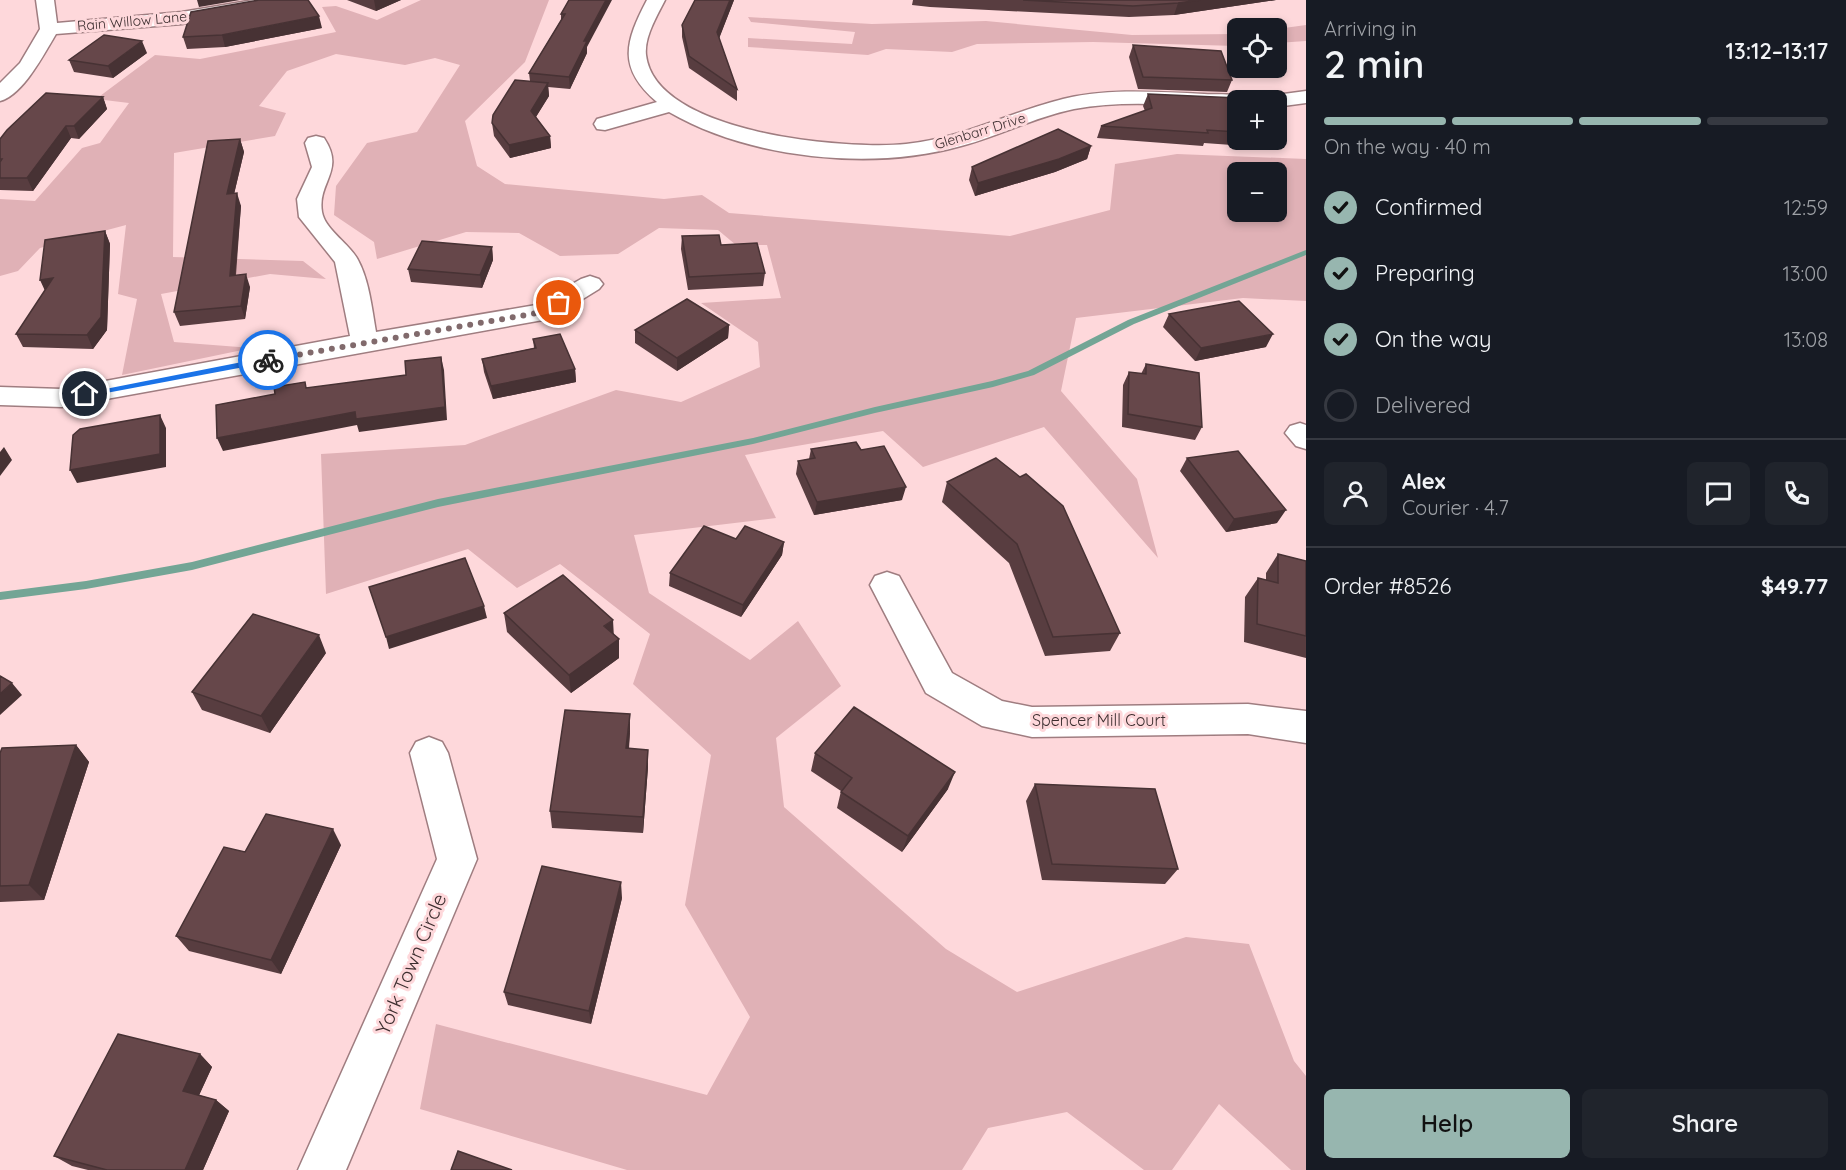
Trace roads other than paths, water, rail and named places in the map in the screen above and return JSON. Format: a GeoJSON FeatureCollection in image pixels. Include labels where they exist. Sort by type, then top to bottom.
{"type":"FeatureCollection","features":[{"type":"Feature","properties":{"kind":"street"},"geometry":{"type":"LineString","coordinates":[[0,95],[28,66],[50,29],[45,0]]}},
{"type":"Feature","properties":{"kind":"street","name":"Rain Willow Lane"},"geometry":{"type":"LineString","coordinates":[[50,29],[182,18],[285,0]]}},
{"type":"Feature","properties":{"kind":"street","name":"Glenbarr Drive"},"geometry":{"type":"LineString","coordinates":[[656,0],[642,28],[636,58],[644,75],[669,105],[743,136],[796,148],[851,153],[906,151],[957,141],[1077,102],[1126,98],[1227,102]]}},
{"type":"Feature","properties":{"kind":"street"},"geometry":{"type":"LineString","coordinates":[[1287,100],[1306,97]]}},
{"type":"Feature","properties":{"kind":"street"},"geometry":{"type":"LineString","coordinates":[[605,124],[669,105]]}},
{"type":"Feature","properties":{"kind":"street"},"geometry":{"type":"LineString","coordinates":[[316,143],[323,168],[309,199],[311,217],[347,261],[357,299],[364,342]]}},
{"type":"Feature","properties":{"kind":"street"},"geometry":{"type":"LineString","coordinates":[[0,396],[62,398],[364,342],[543,312],[590,284]]}},
{"type":"Feature","properties":{"kind":"street","name":"Spencer Mill Court"},"geometry":{"type":"LineString","coordinates":[[887,585],[939,683],[995,715],[1032,722],[1248,719],[1306,728]]}},
{"type":"Feature","properties":{"kind":"street","name":"York Town Circle"},"geometry":{"type":"LineString","coordinates":[[322,1170],[457,859],[429,753]]}},
{"type":"Feature","properties":{"kind":"waterway"},"geometry":{"type":"LineString","coordinates":[[0,596],[86,585],[192,566],[438,503],[753,441],[875,410],[993,384],[1031,373],[1131,322],[1306,252]]}}]}
